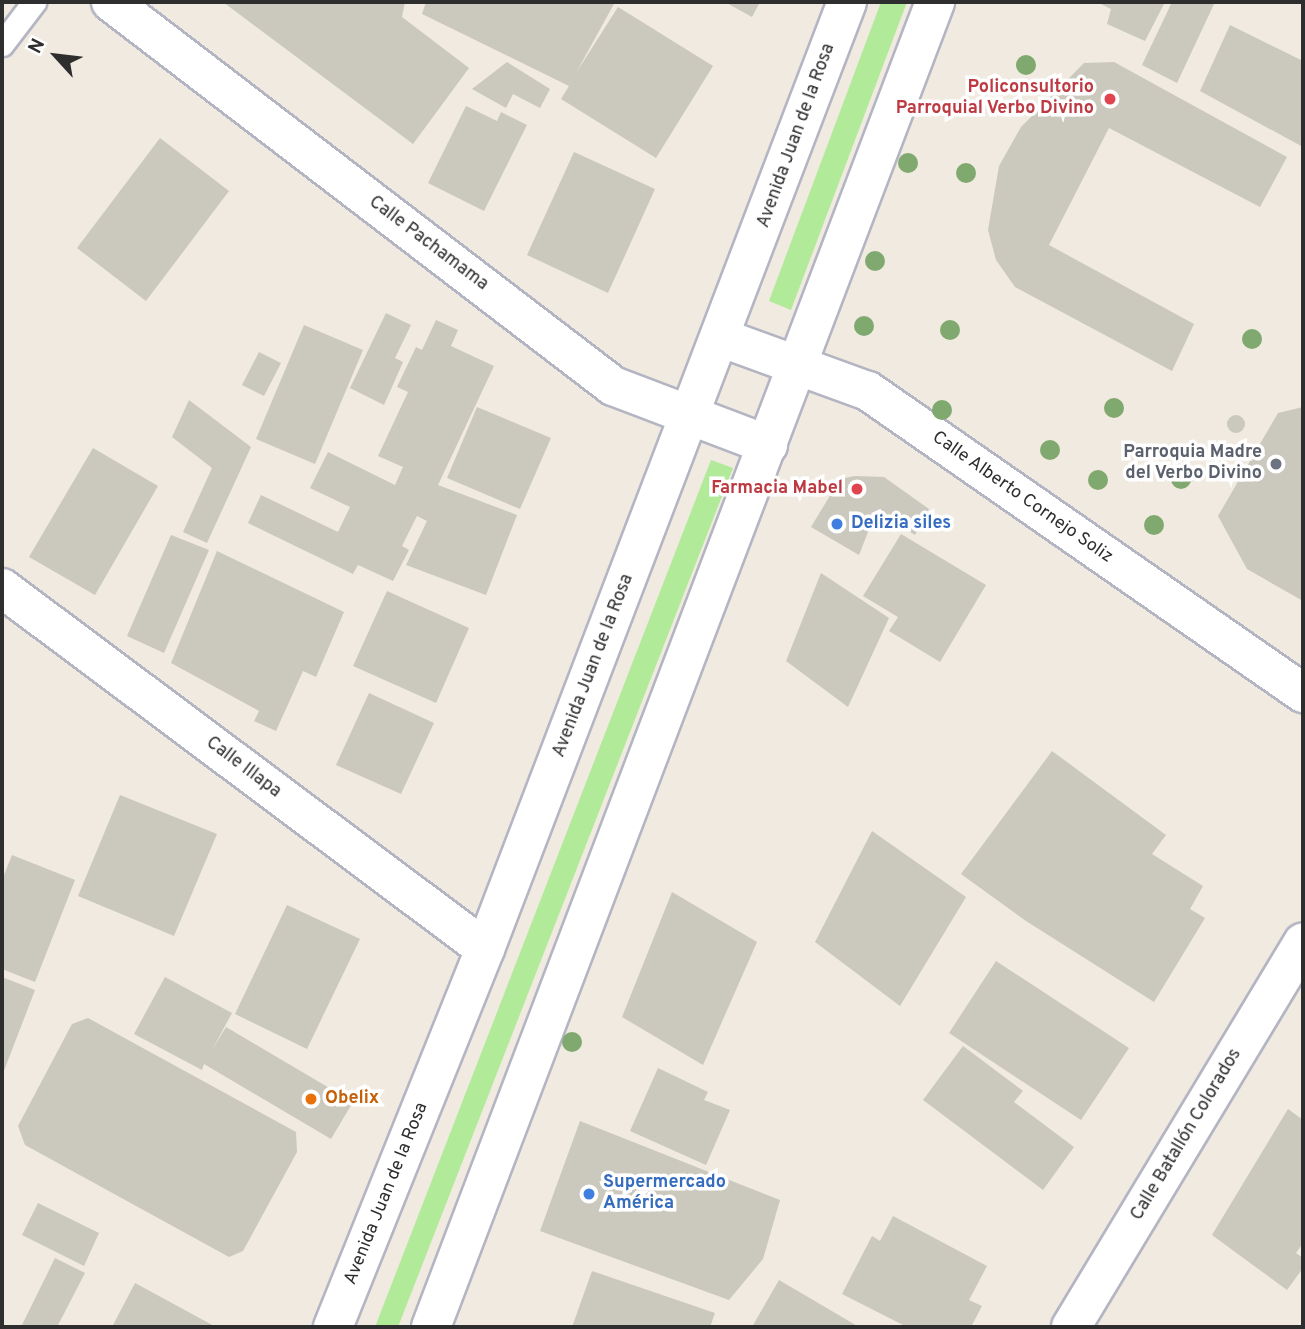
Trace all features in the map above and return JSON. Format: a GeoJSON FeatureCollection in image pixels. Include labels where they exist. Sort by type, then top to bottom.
{"type":"FeatureCollection","features":[{"type":"Feature","properties":{"kind":"main road","name":"Calle Pachamama"},"geometry":{"type":"LineString","coordinates":[[111,2],[613,386],[768,445]]}},
{"type":"Feature","properties":{"kind":"main road","name":"Avenida Juan de la Rosa"},"geometry":{"type":"LineString","coordinates":[[333,1327],[485,949],[722,338],[847,2]]}},
{"type":"Feature","properties":{"kind":"main road"},"geometry":{"type":"LineString","coordinates":[[431,1327],[935,2]]}},
{"type":"Feature","properties":{"kind":"main road","name":"Calle Alberto Cornejo Soliz"},"geometry":{"type":"LineString","coordinates":[[722,338],[868,391],[1303,693]]}},
{"type":"Feature","properties":{"kind":"main road","name":"Calle Illapa"},"geometry":{"type":"LineString","coordinates":[[2,588],[485,949]]}},
{"type":"Feature","properties":{"kind":"main road","name":"Calle Batallón Colorados"},"geometry":{"type":"LineString","coordinates":[[1071,1327],[1303,943]]}},
{"type":"Feature","properties":{"kind":"lane"},"geometry":{"type":"LineString","coordinates":[[2,44],[34,2]]}},
{"type":"Feature","properties":{"kind":"green space"},"geometry":{"type":"Polygon","coordinates":[[[881,2],[907,2],[791,310],[769,301],[881,2]]]}},
{"type":"Feature","properties":{"kind":"green space"},"geometry":{"type":"Polygon","coordinates":[[[711,460],[733,468],[398,1327],[375,1327],[711,460]]]}},
{"type":"Feature","properties":{"kind":"building"},"geometry":{"type":"Polygon","coordinates":[[[223,2],[405,2],[402,17],[469,68],[413,144],[223,2]]]}},
{"type":"Feature","properties":{"kind":"building"},"geometry":{"type":"Polygon","coordinates":[[[426,2],[615,2],[576,73],[618,7],[713,66],[656,158],[561,99],[569,86],[422,14],[426,2]]]}},
{"type":"Feature","properties":{"kind":"building"},"geometry":{"type":"Polygon","coordinates":[[[725,2],[760,2],[752,17],[725,2]]]}},
{"type":"Feature","properties":{"kind":"building"},"geometry":{"type":"Polygon","coordinates":[[[1097,2],[1165,2],[1145,41],[1107,24],[1111,9],[1097,2]]]}},
{"type":"Feature","properties":{"kind":"building"},"geometry":{"type":"Polygon","coordinates":[[[1172,2],[1215,2],[1177,83],[1142,65],[1172,2]]]}},
{"type":"Feature","properties":{"kind":"building"},"geometry":{"type":"Polygon","coordinates":[[[1230,25],[1303,61],[1303,147],[1200,91],[1230,25]]]}},
{"type":"Feature","properties":{"kind":"building"},"geometry":{"type":"Polygon","coordinates":[[[507,62],[550,89],[540,108],[513,94],[506,108],[472,89],[507,62]]]}},
{"type":"Feature","properties":{"kind":"building"},"geometry":{"type":"Polygon","coordinates":[[[1114,62],[1287,157],[1260,207],[1109,128],[1049,245],[1194,324],[1172,371],[1015,287],[996,260],[988,230],[999,166],[1021,127],[1084,63],[1114,62]]]}},
{"type":"Feature","properties":{"kind":"building"},"geometry":{"type":"Polygon","coordinates":[[[466,106],[497,121],[501,112],[527,125],[484,211],[428,183],[466,106]]]}},
{"type":"Feature","properties":{"kind":"building"},"geometry":{"type":"Polygon","coordinates":[[[160,138],[229,191],[146,301],[77,248],[160,138]]]}},
{"type":"Feature","properties":{"kind":"building"},"geometry":{"type":"Polygon","coordinates":[[[574,152],[655,189],[608,293],[527,255],[574,152]]]}},
{"type":"Feature","properties":{"kind":"building"},"geometry":{"type":"Polygon","coordinates":[[[386,313],[411,325],[395,358],[403,362],[384,405],[350,388],[386,313]]]}},
{"type":"Feature","properties":{"kind":"building"},"geometry":{"type":"Polygon","coordinates":[[[436,320],[458,330],[451,346],[494,366],[438,485],[517,515],[486,595],[406,565],[427,521],[417,516],[402,546],[409,550],[393,581],[358,565],[353,574],[248,523],[261,495],[338,532],[350,507],[310,488],[328,452],[395,485],[403,467],[378,456],[408,392],[397,387],[416,347],[422,350],[436,320]]]}},
{"type":"Feature","properties":{"kind":"building"},"geometry":{"type":"Polygon","coordinates":[[[304,325],[363,350],[315,464],[256,439],[304,325]]]}},
{"type":"Feature","properties":{"kind":"building"},"geometry":{"type":"Polygon","coordinates":[[[259,352],[281,363],[264,396],[242,385],[259,352]]]}},
{"type":"Feature","properties":{"kind":"building"},"geometry":{"type":"Polygon","coordinates":[[[189,400],[251,447],[207,543],[183,532],[212,468],[172,437],[189,400]]]}},
{"type":"Feature","properties":{"kind":"building"},"geometry":{"type":"Polygon","coordinates":[[[477,407],[551,438],[520,509],[447,478],[477,407]]]}},
{"type":"Feature","properties":{"kind":"building","name":"Parroquia Madre del Verbo Divino"},"geometry":{"type":"Polygon","coordinates":[[[1303,407],[1303,601],[1247,569],[1218,516],[1278,413],[1303,407]]]}},
{"type":"Feature","properties":{"kind":"building"},"geometry":{"type":"Polygon","coordinates":[[[1236,415],[1242,418],[1245,424],[1242,430],[1236,433],[1230,430],[1227,424],[1230,418],[1236,415]]]}},
{"type":"Feature","properties":{"kind":"building"},"geometry":{"type":"Polygon","coordinates":[[[93,448],[158,486],[95,595],[29,557],[93,448]]]}},
{"type":"Feature","properties":{"kind":"building"},"geometry":{"type":"Polygon","coordinates":[[[855,476],[884,477],[929,509],[915,535],[887,518],[868,532],[859,555],[811,527],[840,479],[855,476]]]}},
{"type":"Feature","properties":{"kind":"building"},"geometry":{"type":"Polygon","coordinates":[[[901,534],[986,585],[940,662],[889,631],[898,617],[863,596],[901,534]]]}},
{"type":"Feature","properties":{"kind":"building"},"geometry":{"type":"Polygon","coordinates":[[[171,535],[209,550],[164,653],[127,636],[171,535]]]}},
{"type":"Feature","properties":{"kind":"building"},"geometry":{"type":"Polygon","coordinates":[[[217,551],[344,612],[316,677],[303,671],[276,731],[254,721],[259,711],[171,663],[217,551]]]}},
{"type":"Feature","properties":{"kind":"building"},"geometry":{"type":"Polygon","coordinates":[[[821,573],[889,618],[848,707],[786,661],[821,573]]]}},
{"type":"Feature","properties":{"kind":"building"},"geometry":{"type":"Polygon","coordinates":[[[387,591],[469,628],[436,703],[353,666],[387,591]]]}},
{"type":"Feature","properties":{"kind":"building"},"geometry":{"type":"Polygon","coordinates":[[[369,693],[434,723],[401,794],[336,765],[369,693]]]}},
{"type":"Feature","properties":{"kind":"building"},"geometry":{"type":"Polygon","coordinates":[[[1052,751],[1166,835],[1152,854],[1203,886],[1190,909],[1205,918],[1154,1002],[1026,921],[961,874],[1052,751]]]}},
{"type":"Feature","properties":{"kind":"building"},"geometry":{"type":"Polygon","coordinates":[[[120,795],[217,834],[174,936],[78,896],[120,795]]]}},
{"type":"Feature","properties":{"kind":"building"},"geometry":{"type":"Polygon","coordinates":[[[872,831],[966,897],[900,1006],[815,942],[872,831]]]}},
{"type":"Feature","properties":{"kind":"building"},"geometry":{"type":"Polygon","coordinates":[[[12,855],[75,880],[35,982],[2,969],[2,880],[12,855]]]}},
{"type":"Feature","properties":{"kind":"building"},"geometry":{"type":"Polygon","coordinates":[[[672,892],[757,942],[703,1065],[622,1017],[672,892]]]}},
{"type":"Feature","properties":{"kind":"building"},"geometry":{"type":"Polygon","coordinates":[[[287,905],[360,939],[307,1049],[235,1014],[287,905]]]}},
{"type":"Feature","properties":{"kind":"building"},"geometry":{"type":"Polygon","coordinates":[[[996,961],[1129,1048],[1081,1120],[949,1033],[996,961]]]}},
{"type":"Feature","properties":{"kind":"building"},"geometry":{"type":"Polygon","coordinates":[[[2,977],[35,990],[2,1076],[2,977]]]}},
{"type":"Feature","properties":{"kind":"building"},"geometry":{"type":"Polygon","coordinates":[[[165,977],[232,1013],[212,1050],[226,1027],[353,1102],[331,1139],[204,1064],[202,1070],[134,1034],[165,977]]]}},
{"type":"Feature","properties":{"kind":"building"},"geometry":{"type":"Polygon","coordinates":[[[88,1018],[296,1132],[297,1152],[243,1251],[229,1257],[25,1145],[18,1126],[72,1024],[88,1018]]]}},
{"type":"Feature","properties":{"kind":"building"},"geometry":{"type":"Polygon","coordinates":[[[963,1046],[1023,1091],[1014,1102],[1074,1147],[1043,1190],[923,1100],[963,1046]]]}},
{"type":"Feature","properties":{"kind":"building"},"geometry":{"type":"Polygon","coordinates":[[[658,1068],[708,1092],[704,1100],[730,1110],[706,1165],[630,1131],[658,1068]]]}},
{"type":"Feature","properties":{"kind":"building"},"geometry":{"type":"Polygon","coordinates":[[[1288,1109],[1303,1120],[1303,1243],[1296,1253],[1303,1258],[1303,1268],[1287,1290],[1212,1235],[1288,1109]]]}},
{"type":"Feature","properties":{"kind":"building"},"geometry":{"type":"Polygon","coordinates":[[[580,1121],[780,1200],[763,1259],[729,1300],[540,1231],[580,1121]]]}},
{"type":"Feature","properties":{"kind":"building"},"geometry":{"type":"Polygon","coordinates":[[[38,1203],[99,1233],[84,1266],[22,1235],[38,1203]]]}},
{"type":"Feature","properties":{"kind":"building"},"geometry":{"type":"Polygon","coordinates":[[[893,1216],[987,1266],[969,1300],[982,1306],[971,1327],[907,1327],[842,1294],[872,1236],[880,1241],[893,1216]]]}},
{"type":"Feature","properties":{"kind":"building"},"geometry":{"type":"Polygon","coordinates":[[[55,1258],[85,1273],[57,1327],[21,1327],[55,1258]]]}},
{"type":"Feature","properties":{"kind":"building"},"geometry":{"type":"Polygon","coordinates":[[[592,1271],[715,1313],[710,1327],[572,1327],[592,1271]]]}},
{"type":"Feature","properties":{"kind":"building"},"geometry":{"type":"Polygon","coordinates":[[[779,1280],[859,1327],[752,1327],[779,1280]]]}},
{"type":"Feature","properties":{"kind":"building"},"geometry":{"type":"Polygon","coordinates":[[[135,1283],[216,1327],[112,1327],[135,1283]]]}},
{"type":"Feature","properties":{"kind":"place","name":"Policonsultorio Parroquial Verbo Divino"},"geometry":{"type":"Point","coordinates":[1110,99]}},
{"type":"Feature","properties":{"kind":"place","name":"Parroquia Madre del Verbo Divino"},"geometry":{"type":"Point","coordinates":[1276,464]}},
{"type":"Feature","properties":{"kind":"place","name":"Farmacia Mabel"},"geometry":{"type":"Point","coordinates":[857,489]}},
{"type":"Feature","properties":{"kind":"place","name":"Delizia siles"},"geometry":{"type":"Point","coordinates":[837,524]}},
{"type":"Feature","properties":{"kind":"place","name":"Obelix"},"geometry":{"type":"Point","coordinates":[311,1099]}},
{"type":"Feature","properties":{"kind":"place","name":"Supermercado América"},"geometry":{"type":"Point","coordinates":[589,1194]}}]}
